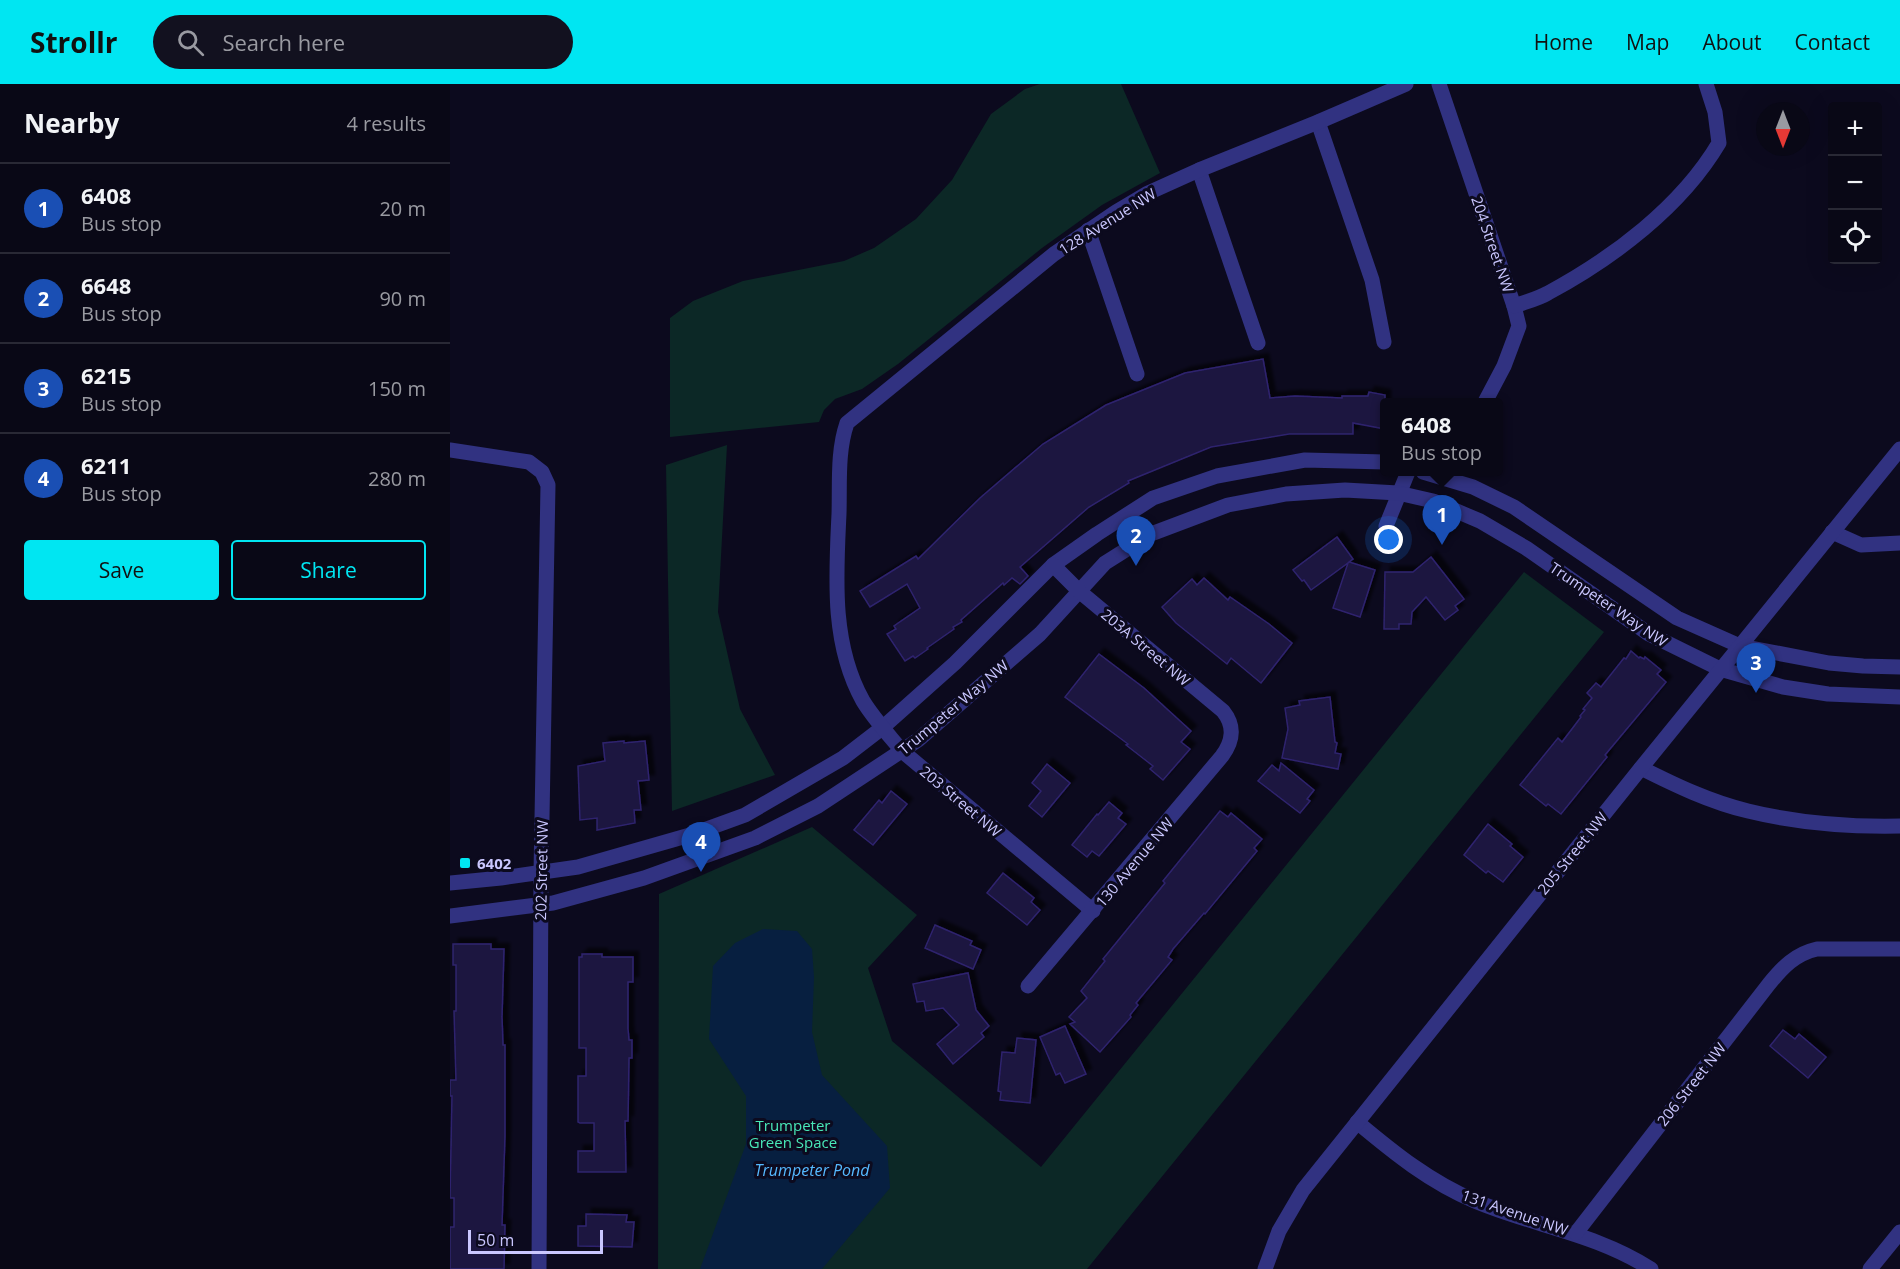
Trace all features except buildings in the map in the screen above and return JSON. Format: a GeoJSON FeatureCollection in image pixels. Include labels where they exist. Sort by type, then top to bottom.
{"type":"FeatureCollection","features":[{"type":"Feature","properties":{"kind":"street","name":"128 Avenue NW"},"geometry":{"type":"LineString","coordinates":[[847,423],[1054,254],[1088,230],[1148,194],[1199,170],[1406,84]]}},
{"type":"Feature","properties":{"kind":"street","name":"204 Street NW"},"geometry":{"type":"LineString","coordinates":[[1439,84],[1519,326],[1504,366],[1487,398]]}},
{"type":"Feature","properties":{"kind":"street"},"geometry":{"type":"LineString","coordinates":[[1514,306],[1547,294],[1623,245],[1688,185],[1709,159],[1719,142],[1715,112],[1706,84]]}},
{"type":"Feature","properties":{"kind":"street"},"geometry":{"type":"LineString","coordinates":[[1318,122],[1372,280],[1384,342]]}},
{"type":"Feature","properties":{"kind":"street"},"geometry":{"type":"LineString","coordinates":[[1199,170],[1258,344]]}},
{"type":"Feature","properties":{"kind":"street"},"geometry":{"type":"LineString","coordinates":[[1088,230],[1137,374]]}},
{"type":"Feature","properties":{"kind":"street","name":"203 Street NW"},"geometry":{"type":"LineString","coordinates":[[847,423],[841,448],[836,579],[837,613],[852,678],[864,702],[902,751],[1093,911]]}},
{"type":"Feature","properties":{"kind":"street","name":"205 Street NW"},"geometry":{"type":"LineString","coordinates":[[1264,1269],[1279,1231],[1291,1209],[1357,1122],[1720,669],[1900,449]]}},
{"type":"Feature","properties":{"kind":"street","name":"202 Street NW"},"geometry":{"type":"LineString","coordinates":[[450,450],[521,460],[536,466],[542,472],[548,485],[541,873],[539,1269]]}},
{"type":"Feature","properties":{"kind":"street","name":"Trumpeter Way NW"},"geometry":{"type":"LineString","coordinates":[[450,883],[578,867],[627,854],[745,815],[843,758],[882,728],[955,663],[1053,565],[1096,534],[1153,498],[1217,476],[1305,460],[1380,462]]}},
{"type":"Feature","properties":{"kind":"street"},"geometry":{"type":"LineString","coordinates":[[1386,526],[1406,476]]}},
{"type":"Feature","properties":{"kind":"street"},"geometry":{"type":"LineString","coordinates":[[1432,501],[1448,476]]}},
{"type":"Feature","properties":{"kind":"street","name":"Trumpeter Way NW"},"geometry":{"type":"LineString","coordinates":[[1451,476],[1514,507],[1677,618],[1740,646],[1830,663],[1900,666]]}},
{"type":"Feature","properties":{"kind":"street","name":"Trumpeter Way NW"},"geometry":{"type":"LineString","coordinates":[[450,916],[541,905],[644,878],[728,849],[818,806],[902,751],[1040,634],[1105,563],[1151,534],[1228,505],[1286,494],[1345,490],[1398,493],[1432,501],[1480,521],[1526,548],[1648,634],[1720,669],[1783,687],[1828,694],[1900,697]]}},
{"type":"Feature","properties":{"kind":"street"},"geometry":{"type":"LineString","coordinates":[[1832,532],[1861,545],[1900,543]]}},
{"type":"Feature","properties":{"kind":"street","name":"203A Street NW"},"geometry":{"type":"LineString","coordinates":[[1053,565],[1079,591],[1223,711],[1231,724],[1232,733]]}},
{"type":"Feature","properties":{"kind":"street","name":"130 Avenue NW"},"geometry":{"type":"LineString","coordinates":[[1029,986],[1228,749],[1232,733]]}},
{"type":"Feature","properties":{"kind":"street"},"geometry":{"type":"LineString","coordinates":[[1641,768],[1688,791],[1748,811],[1817,823],[1900,826]]}},
{"type":"Feature","properties":{"kind":"street","name":"206 Street NW"},"geometry":{"type":"LineString","coordinates":[[1576,1233],[1779,972],[1792,959],[1804,952],[1817,949],[1900,949]]}},
{"type":"Feature","properties":{"kind":"street","name":"131 Avenue NW"},"geometry":{"type":"LineString","coordinates":[[1357,1122],[1416,1170],[1456,1192],[1500,1210],[1576,1233],[1618,1250],[1651,1269]]}},
{"type":"Feature","properties":{"kind":"street"},"geometry":{"type":"LineString","coordinates":[[1870,1269],[1900,1232]]}},
{"type":"Feature","properties":{"kind":"green space"},"geometry":{"type":"Polygon","coordinates":[[[1040,84],[1121,84],[1160,173],[1102,205],[1042,248],[898,364],[862,389],[835,399],[824,410],[819,422],[670,437],[670,318],[693,301],[743,281],[844,261],[874,248],[916,219],[952,180],[991,114],[1025,89],[1040,84]]]}},
{"type":"Feature","properties":{"kind":"green space"},"geometry":{"type":"Polygon","coordinates":[[[727,445],[718,612],[740,709],[775,775],[672,811],[666,465],[727,445]]]}},
{"type":"Feature","properties":{"kind":"green space","name":"Trumpeter Green Space"},"geometry":{"type":"Polygon","coordinates":[[[1524,572],[1604,632],[1087,1269],[658,1269],[659,894],[812,827],[917,915],[868,968],[892,1041],[1041,1167],[1524,572]]]}},
{"type":"Feature","properties":{"kind":"water","name":"Trumpeter Pond"},"geometry":{"type":"Polygon","coordinates":[[[763,929],[797,931],[812,949],[814,977],[812,1032],[822,1075],[887,1146],[890,1188],[822,1269],[700,1269],[746,1144],[746,1096],[709,1039],[713,966],[735,943],[763,929]]]}},
{"type":"Feature","properties":{"kind":"place","name":"6408"},"geometry":{"type":"Point","coordinates":[1442,545]}},
{"type":"Feature","properties":{"kind":"place","name":"6648"},"geometry":{"type":"Point","coordinates":[1136,566]}},
{"type":"Feature","properties":{"kind":"place","name":"6215"},"geometry":{"type":"Point","coordinates":[1756,693]}},
{"type":"Feature","properties":{"kind":"place","name":"6402"},"geometry":{"type":"Point","coordinates":[465,863]}},
{"type":"Feature","properties":{"kind":"place","name":"6211"},"geometry":{"type":"Point","coordinates":[701,872]}}]}
